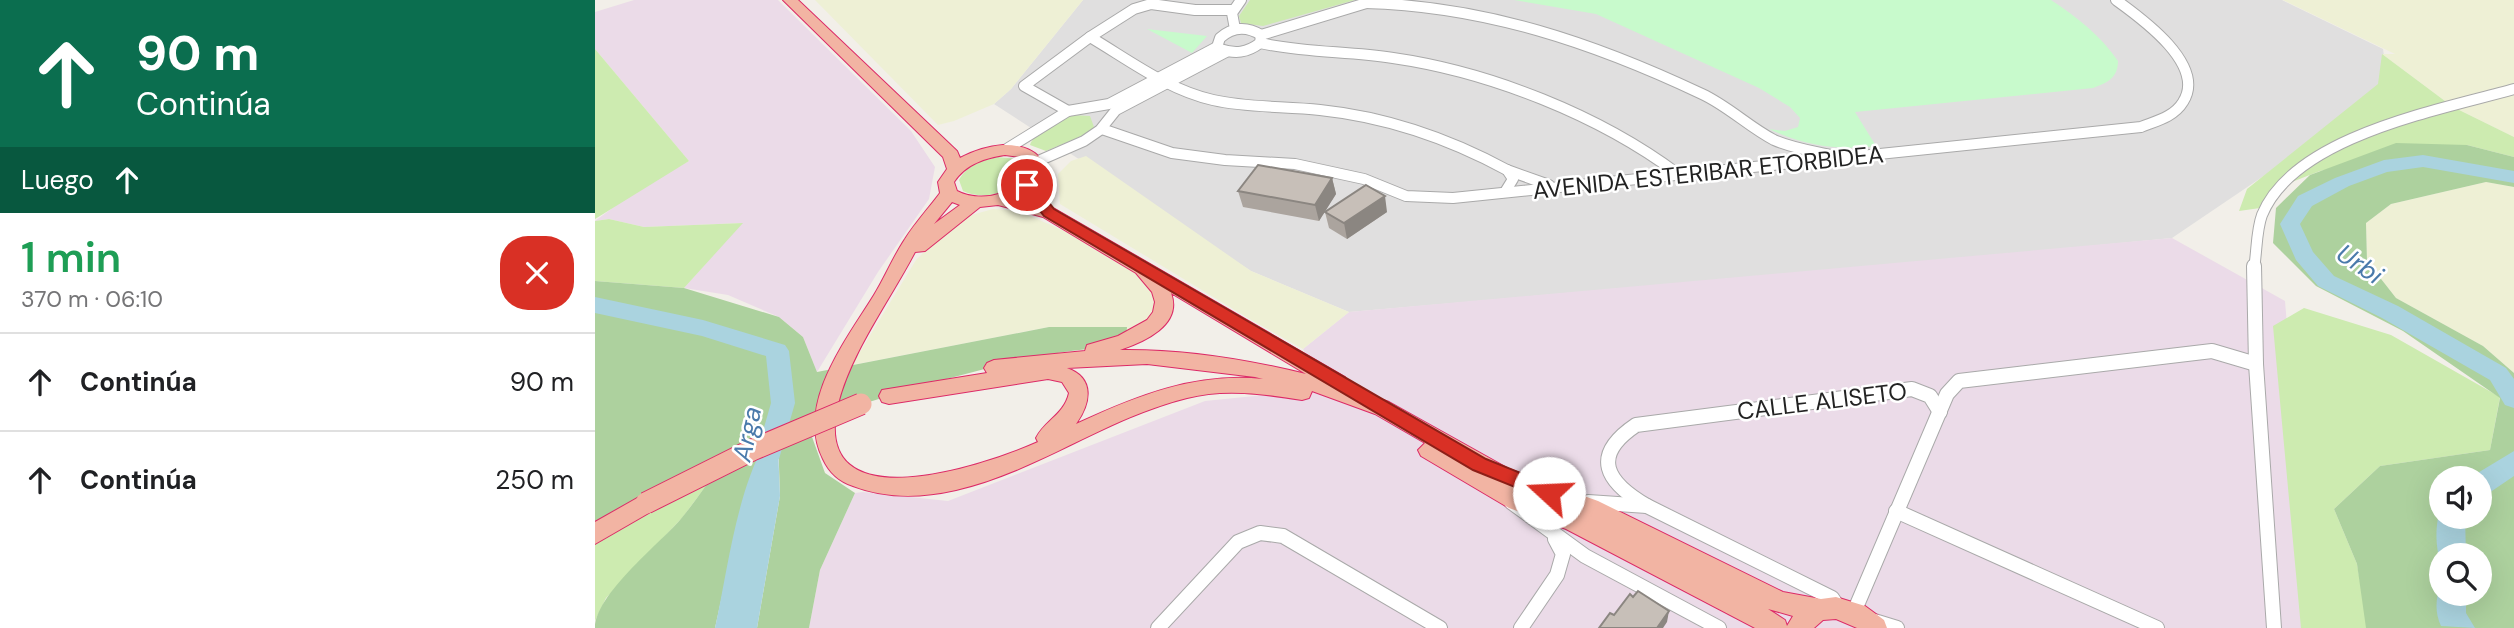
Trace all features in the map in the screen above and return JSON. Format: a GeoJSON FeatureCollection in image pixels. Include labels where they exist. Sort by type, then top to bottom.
{"type":"FeatureCollection","features":[{"type":"Feature","properties":{"kind":"highway"},"geometry":{"type":"LineString","coordinates":[[790,0],[930,133],[951,155],[955,169]]}},
{"type":"Feature","properties":{"kind":"highway"},"geometry":{"type":"LineString","coordinates":[[930,133],[980,155]]}},
{"type":"Feature","properties":{"kind":"highway"},"geometry":{"type":"LineString","coordinates":[[1005,150],[1025,153],[1036,162],[1037,169],[1027,185],[999,200],[975,203],[964,202],[949,194],[946,182],[955,169],[980,155],[1005,150]]}},
{"type":"Feature","properties":{"kind":"highway"},"geometry":{"type":"LineString","coordinates":[[1027,185],[1049,213]]}},
{"type":"Feature","properties":{"kind":"highway"},"geometry":{"type":"LineString","coordinates":[[949,194],[910,245],[834,387],[825,422],[829,447],[837,465],[851,477],[873,485],[915,488],[962,480],[1000,467],[1138,405],[1187,390],[1239,384],[1272,387],[1309,393],[1378,412]]}},
{"type":"Feature","properties":{"kind":"highway"},"geometry":{"type":"LineString","coordinates":[[999,200],[1049,213],[1151,270],[1517,501],[1586,528],[1749,610],[1776,628]]}},
{"type":"Feature","properties":{"kind":"highway"},"geometry":{"type":"LineString","coordinates":[[899,268],[942,226],[975,203]]}},
{"type":"Feature","properties":{"kind":"highway"},"geometry":{"type":"LineString","coordinates":[[595,534],[646,503],[724,462],[807,423],[889,396],[1043,355],[1116,345],[1152,328],[1162,315],[1164,300],[1158,284],[1119,254]]}},
{"type":"Feature","properties":{"kind":"highway"},"geometry":{"type":"LineString","coordinates":[[994,368],[1092,358],[1147,357],[1204,361],[1255,369],[1326,388],[1501,475],[1573,501],[1781,603],[1851,615]]}},
{"type":"Feature","properties":{"kind":"highway"},"geometry":{"type":"LineString","coordinates":[[829,447],[844,461],[875,478],[925,481],[952,476],[986,466],[1052,435],[1068,420],[1079,402],[1080,394],[1073,380],[1056,372],[1025,373],[912,395],[889,396]]}},
{"type":"Feature","properties":{"kind":"highway"},"geometry":{"type":"LineString","coordinates":[[1799,628],[1805,617],[1851,615]]}},
{"type":"Feature","properties":{"kind":"street"},"geometry":{"type":"LineString","coordinates":[[1235,29],[1230,17],[1232,10],[1241,0]]}},
{"type":"Feature","properties":{"kind":"street"},"geometry":{"type":"LineString","coordinates":[[1005,150],[1068,111],[1109,104],[1165,79],[1221,49],[1242,52],[1261,39],[1377,0]]}},
{"type":"Feature","properties":{"kind":"street","name":"AVENIDA ESTERIBAR ETORBIDEA"},"geometry":{"type":"LineString","coordinates":[[1090,108],[1103,113],[1104,125],[1128,140],[1172,153],[1319,168],[1364,179],[1406,196],[1453,198],[2141,127],[2167,117],[2183,103],[2188,86],[2183,62],[2152,27],[2116,0]]}},
{"type":"Feature","properties":{"kind":"street"},"geometry":{"type":"LineString","coordinates":[[1365,3],[1423,2],[1523,22],[1596,45],[1738,113],[1766,135],[1799,148],[1842,158]]}},
{"type":"Feature","properties":{"kind":"street"},"geometry":{"type":"LineString","coordinates":[[1068,111],[1024,86],[1115,19],[1151,4],[1195,10],[1232,10]]}},
{"type":"Feature","properties":{"kind":"street"},"geometry":{"type":"LineString","coordinates":[[1221,49],[1217,39],[1221,35],[1235,29],[1248,29],[1261,39],[1293,50],[1405,59],[1475,74],[1548,101],[1647,153],[1678,174]]}},
{"type":"Feature","properties":{"kind":"street"},"geometry":{"type":"LineString","coordinates":[[1090,37],[1184,90],[1212,99],[1277,108],[1334,111],[1429,132],[1507,170],[1556,187]]}},
{"type":"Feature","properties":{"kind":"street"},"geometry":{"type":"LineString","coordinates":[[1036,162],[1104,125],[1117,110],[1165,79]]}},
{"type":"Feature","properties":{"kind":"street"},"geometry":{"type":"LineString","coordinates":[[2274,628],[2256,364],[2254,269],[2262,216],[2279,187],[2314,158],[2341,144],[2380,128],[2514,89]]}},
{"type":"Feature","properties":{"kind":"street"},"geometry":{"type":"LineString","coordinates":[[1766,135],[1777,155],[1769,166]]}},
{"type":"Feature","properties":{"kind":"street"},"geometry":{"type":"LineString","coordinates":[[1647,153],[1684,165],[1717,171]]}},
{"type":"Feature","properties":{"kind":"street"},"geometry":{"type":"LineString","coordinates":[[1647,153],[1657,166],[1657,172],[1650,178]]}},
{"type":"Feature","properties":{"kind":"street"},"geometry":{"type":"LineString","coordinates":[[1505,192],[1513,179],[1507,170]]}},
{"type":"Feature","properties":{"kind":"street","name":"CALLE ALISETO"},"geometry":{"type":"LineString","coordinates":[[1940,412],[1953,385],[1965,380],[2212,351],[2256,364]]}},
{"type":"Feature","properties":{"kind":"street","name":"CALLE ALISETO"},"geometry":{"type":"LineString","coordinates":[[1647,506],[1626,495],[1614,483],[1607,468],[1612,445],[1622,433],[1636,425],[1912,389],[1924,391],[1933,397],[1940,412]]}},
{"type":"Feature","properties":{"kind":"street"},"geometry":{"type":"LineString","coordinates":[[1851,615],[1940,412]]}},
{"type":"Feature","properties":{"kind":"street"},"geometry":{"type":"LineString","coordinates":[[1495,488],[1553,536],[1596,563],[1719,628]]}},
{"type":"Feature","properties":{"kind":"street"},"geometry":{"type":"LineString","coordinates":[[1573,501],[1647,506],[1832,598],[1851,615],[1897,628]]}},
{"type":"Feature","properties":{"kind":"street"},"geometry":{"type":"LineString","coordinates":[[1896,512],[2157,628]]}},
{"type":"Feature","properties":{"kind":"street"},"geometry":{"type":"LineString","coordinates":[[1158,628],[1238,542],[1261,532],[1283,536],[1440,628]]}},
{"type":"Feature","properties":{"kind":"street"},"geometry":{"type":"LineString","coordinates":[[1521,628],[1557,575],[1563,554],[1553,536]]}},
{"type":"Feature","properties":{"kind":"shaded area"},"geometry":{"type":"Polygon","coordinates":[[[634,0],[778,0],[911,131],[935,167],[929,199],[878,272],[817,372],[803,337],[779,317],[728,295],[684,288],[742,223],[644,227],[609,219],[595,221],[630,195],[689,161],[595,49],[595,12],[634,0]]]}},
{"type":"Feature","properties":{"kind":"shaded area"},"geometry":{"type":"Polygon","coordinates":[[[1083,0],[2282,0],[2383,49],[2389,91],[2172,238],[1349,312],[1251,271],[994,104],[1011,89],[1083,0]]]}},
{"type":"Feature","properties":{"kind":"shaded area"},"geometry":{"type":"Polygon","coordinates":[[[2172,238],[2285,301],[2296,434],[2331,628],[809,628],[820,570],[855,493],[948,501],[1205,401],[1325,389],[1303,349],[1349,312],[2172,238]]]}},
{"type":"Feature","properties":{"kind":"green space"},"geometry":{"type":"Polygon","coordinates":[[[815,0],[1083,0],[1011,89],[994,104],[938,125],[815,0]]]}},
{"type":"Feature","properties":{"kind":"green space"},"geometry":{"type":"Polygon","coordinates":[[[1250,0],[1355,0],[1263,26],[1241,23],[1239,16],[1250,0]]]}},
{"type":"Feature","properties":{"kind":"green space"},"geometry":{"type":"Polygon","coordinates":[[[1514,0],[2051,0],[2096,35],[2118,61],[2116,72],[2111,79],[2093,88],[1855,112],[1876,146],[1834,147],[1808,143],[1769,129],[1785,131],[1798,127],[1800,118],[1790,107],[1759,88],[1596,14],[1514,0]]]}},
{"type":"Feature","properties":{"kind":"green space"},"geometry":{"type":"Polygon","coordinates":[[[2283,0],[2514,0],[2514,137],[2453,107],[2382,54],[2395,54],[2283,0]]]}},
{"type":"Feature","properties":{"kind":"green space"},"geometry":{"type":"Polygon","coordinates":[[[1147,29],[1207,36],[1192,53],[1147,29]]]}},
{"type":"Feature","properties":{"kind":"green space"},"geometry":{"type":"Polygon","coordinates":[[[595,49],[689,161],[595,219],[595,49]]]}},
{"type":"Feature","properties":{"kind":"green space"},"geometry":{"type":"Polygon","coordinates":[[[2382,54],[2453,107],[2514,137],[2514,157],[2467,145],[2320,171],[2279,187],[2267,207],[2239,211],[2247,189],[2378,84],[2382,54]]]}},
{"type":"Feature","properties":{"kind":"green space"},"geometry":{"type":"Polygon","coordinates":[[[1072,115],[1090,116],[1094,127],[1091,132],[1046,151],[1030,145],[1042,131],[1072,115]]]}},
{"type":"Feature","properties":{"kind":"green space"},"geometry":{"type":"Polygon","coordinates":[[[2396,143],[2467,145],[2514,157],[2514,187],[2486,182],[2391,204],[2366,223],[2367,261],[2396,298],[2483,346],[2514,373],[2514,628],[2366,628],[2357,564],[2334,509],[2380,466],[2490,450],[2500,398],[2403,331],[2316,286],[2273,243],[2276,208],[2310,175],[2396,143]]]}},
{"type":"Feature","properties":{"kind":"green space"},"geometry":{"type":"Polygon","coordinates":[[[1086,156],[1251,271],[1349,312],[1303,349],[1248,318],[1060,204],[1058,174],[1071,161],[1086,156]]]}},
{"type":"Feature","properties":{"kind":"green space"},"geometry":{"type":"Polygon","coordinates":[[[998,157],[1017,159],[1023,163],[1024,175],[1012,187],[996,194],[979,195],[963,191],[959,180],[966,170],[998,157]]]}},
{"type":"Feature","properties":{"kind":"green space"},"geometry":{"type":"Polygon","coordinates":[[[2486,182],[2514,187],[2514,373],[2483,346],[2396,298],[2367,261],[2366,223],[2391,204],[2486,182]]]}},
{"type":"Feature","properties":{"kind":"green space"},"geometry":{"type":"Polygon","coordinates":[[[993,209],[1018,211],[1119,254],[1158,284],[1162,315],[1126,342],[1127,327],[1049,327],[852,365],[916,260],[938,238],[968,216],[993,209]]]}},
{"type":"Feature","properties":{"kind":"green space"},"geometry":{"type":"Polygon","coordinates":[[[609,219],[644,227],[743,223],[684,288],[595,281],[595,221],[609,219]]]}},
{"type":"Feature","properties":{"kind":"green space"},"geometry":{"type":"Polygon","coordinates":[[[595,281],[684,288],[779,317],[803,337],[817,372],[1049,327],[1127,327],[1126,342],[1052,354],[982,370],[894,394],[807,423],[825,473],[855,493],[820,570],[809,628],[757,628],[780,496],[778,437],[762,444],[740,514],[715,628],[595,628],[605,601],[616,586],[680,520],[722,464],[595,534],[595,281]]]}},
{"type":"Feature","properties":{"kind":"green space"},"geometry":{"type":"Polygon","coordinates":[[[2304,308],[2391,335],[2500,397],[2490,450],[2380,466],[2334,509],[2357,564],[2368,628],[2301,628],[2273,326],[2304,308]]]}},
{"type":"Feature","properties":{"kind":"green space"},"geometry":{"type":"Polygon","coordinates":[[[724,462],[682,518],[606,598],[595,621],[595,534],[724,462]]]}},
{"type":"Feature","properties":{"kind":"water"},"geometry":{"type":"Polygon","coordinates":[[[777,424],[780,496],[757,628],[715,628],[730,549],[744,495],[764,445],[777,424]]]}},
{"type":"Feature","properties":{"kind":"building"},"geometry":{"type":"Polygon","coordinates":[[[1258,165],[1332,178],[1315,205],[1238,191],[1258,165]]]}},
{"type":"Feature","properties":{"kind":"building"},"geometry":{"type":"Polygon","coordinates":[[[1366,185],[1385,196],[1344,223],[1325,212],[1366,185]]]}},
{"type":"Feature","properties":{"kind":"building"},"geometry":{"type":"Polygon","coordinates":[[[1638,591],[1669,611],[1657,628],[1599,628],[1610,613],[1614,615],[1630,594],[1633,597],[1638,591]]]}},
{"type":"Feature","properties":{"kind":"waterway","name":"Urbi"},"geometry":{"type":"LineString","coordinates":[[2514,177],[2423,161],[2384,166],[2342,182],[2305,201],[2290,224],[2304,255],[2326,281],[2390,312],[2498,374],[2514,398]]}},
{"type":"Feature","properties":{"kind":"waterway","name":"Arga"},"geometry":{"type":"LineString","coordinates":[[595,305],[703,328],[777,351],[783,403],[770,452]]}},
{"type":"Feature","properties":{"kind":"waterway","name":"Urbi"},"geometry":{"type":"LineString","coordinates":[[2492,477],[2514,462]]}},
{"type":"Feature","properties":{"kind":"waterway","name":"Urbi"},"geometry":{"type":"LineString","coordinates":[[2451,529],[2452,543]]}},
{"type":"Feature","properties":{"kind":"waterway","name":"Urbi"},"geometry":{"type":"LineString","coordinates":[[2451,606],[2451,617],[2460,628]]}},
{"type":"Feature","properties":{"kind":"route"},"geometry":{"type":"LineString","coordinates":[[1027,185],[1049,213],[1151,270],[1324,375],[1479,464],[1549,493]]}}]}
